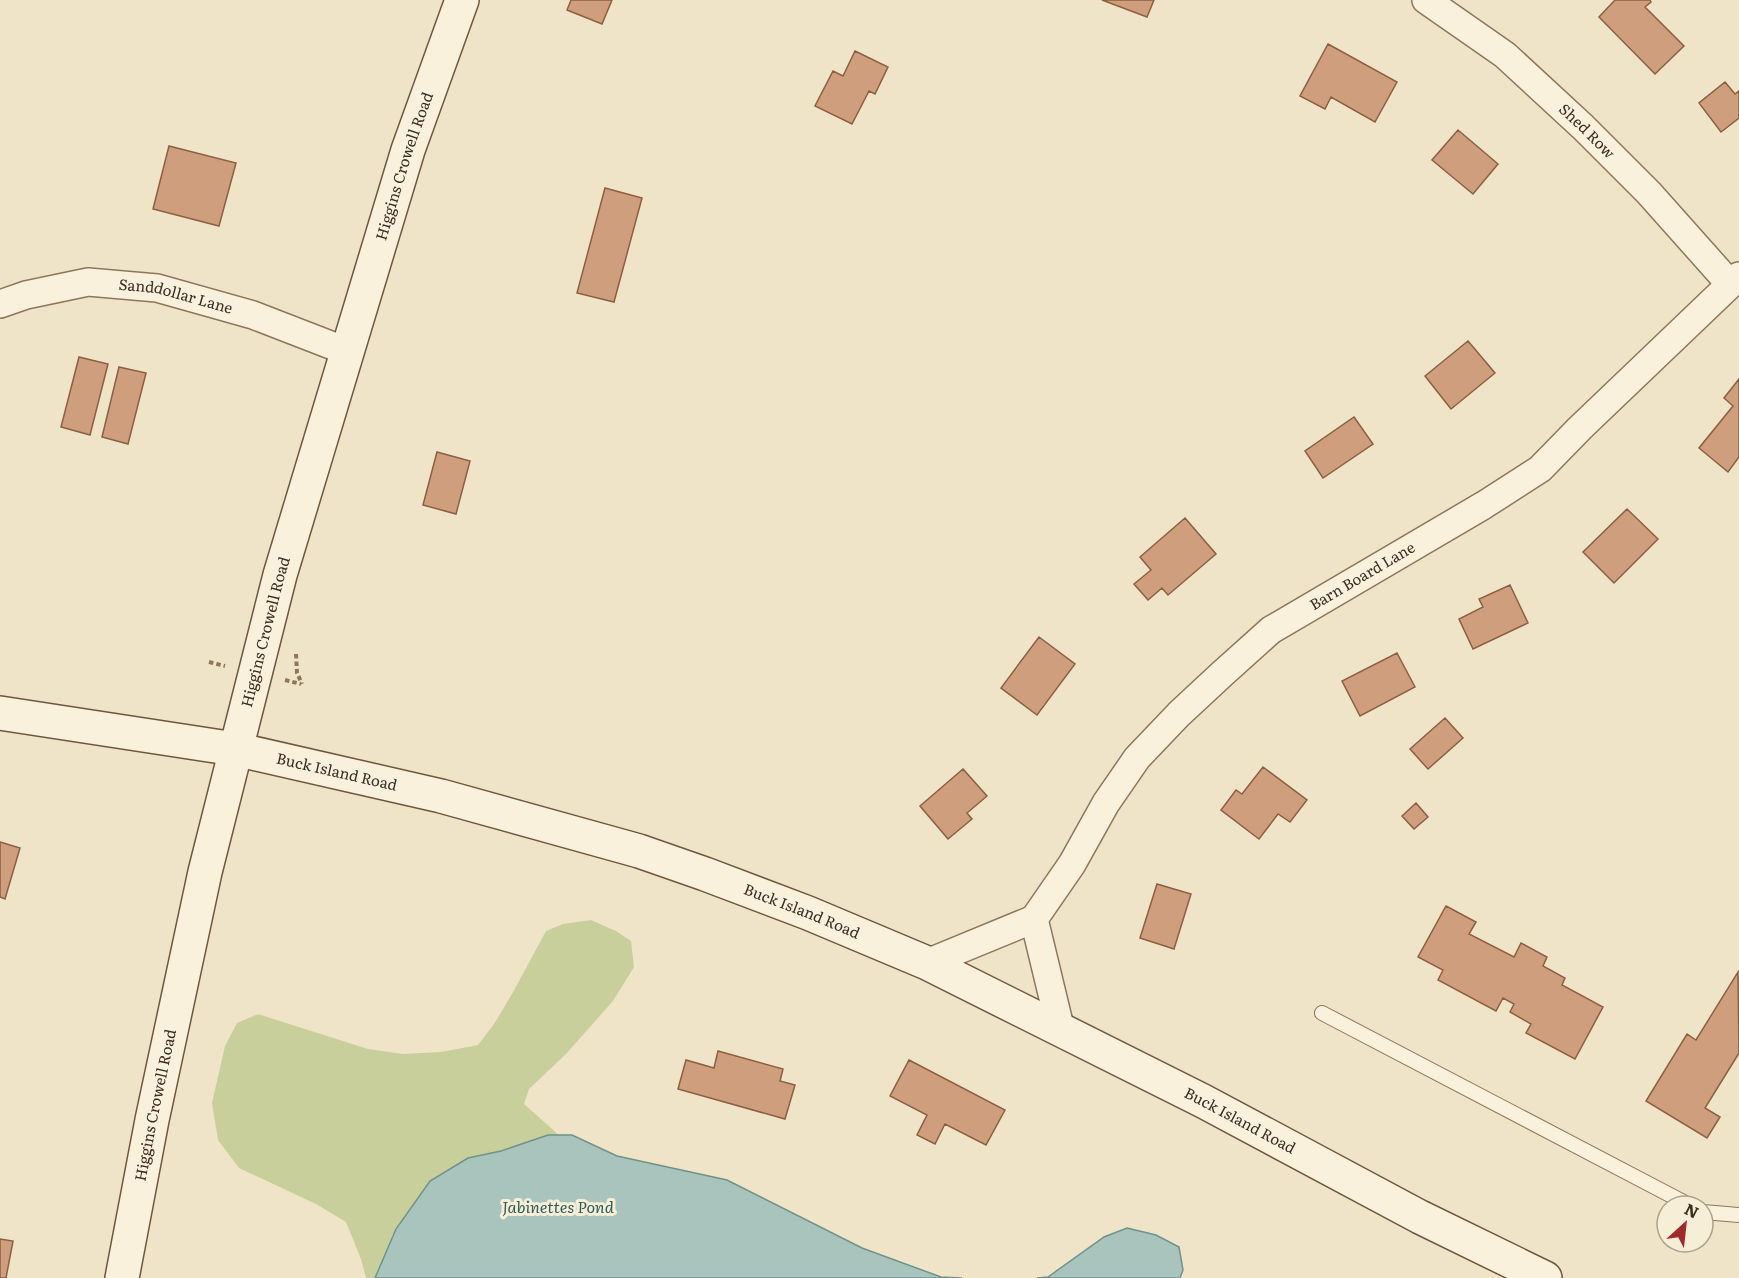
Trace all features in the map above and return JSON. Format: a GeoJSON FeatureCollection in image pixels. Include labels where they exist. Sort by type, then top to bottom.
{"type":"FeatureCollection","features":[{"type":"Feature","properties":{"kind":"main road","name":"Higgins Crowell Road"},"geometry":{"type":"LineString","coordinates":[[122,1278],[152,1120],[205,872],[280,575],[408,150],[462,0]]}},
{"type":"Feature","properties":{"kind":"main road","name":"Buck Island Road"},"geometry":{"type":"LineString","coordinates":[[0,713],[235,749],[441,796],[639,851],[808,913],[927,963],[1203,1101],[1420,1217],[1545,1278]]}},
{"type":"Feature","properties":{"kind":"street","name":"Shed Row"},"geometry":{"type":"LineString","coordinates":[[1426,0],[1505,55],[1583,127],[1735,280]]}},
{"type":"Feature","properties":{"kind":"street","name":"Barn Board Lane"},"geometry":{"type":"LineString","coordinates":[[1034,919],[1072,864],[1106,803],[1137,758],[1222,674],[1271,630],[1484,505],[1540,469],[1735,280]]}},
{"type":"Feature","properties":{"kind":"street","name":"Sanddollar Lane"},"geometry":{"type":"LineString","coordinates":[[0,304],[26,295],[88,282],[156,288],[253,315],[346,351]]}},
{"type":"Feature","properties":{"kind":"street"},"geometry":{"type":"LineString","coordinates":[[927,963],[1034,919],[1061,1031]]}},
{"type":"Feature","properties":{"kind":"lane"},"geometry":{"type":"LineString","coordinates":[[1322,1013],[1668,1194]]}},
{"type":"Feature","properties":{"kind":"lane"},"geometry":{"type":"LineString","coordinates":[[1715,1213],[1739,1215]]}},
{"type":"Feature","properties":{"kind":"green space"},"geometry":{"type":"Polygon","coordinates":[[[591,920],[616,931],[631,941],[634,967],[613,1001],[566,1054],[529,1089],[524,1104],[559,1135],[548,1135],[501,1151],[469,1158],[396,1229],[375,1278],[366,1278],[346,1222],[316,1204],[239,1168],[218,1140],[212,1103],[225,1046],[237,1023],[258,1014],[368,1049],[403,1054],[441,1052],[478,1045],[512,994],[546,931],[563,924],[591,920]]]}},
{"type":"Feature","properties":{"kind":"water","name":"Jabinettes Pond"},"geometry":{"type":"Polygon","coordinates":[[[548,1135],[572,1135],[617,1156],[727,1180],[862,1248],[941,1277],[962,1278],[375,1278],[396,1229],[430,1181],[468,1158],[501,1151],[548,1135]]]}},
{"type":"Feature","properties":{"kind":"water"},"geometry":{"type":"Polygon","coordinates":[[[1127,1228],[1156,1235],[1179,1247],[1183,1270],[1180,1278],[1037,1278],[1048,1277],[1104,1237],[1127,1228]]]}},
{"type":"Feature","properties":{"kind":"building"},"geometry":{"type":"Polygon","coordinates":[[[571,0],[612,0],[602,24],[567,10],[571,0]]]}},
{"type":"Feature","properties":{"kind":"building"},"geometry":{"type":"Polygon","coordinates":[[[1102,0],[1154,0],[1147,17],[1102,0]]]}},
{"type":"Feature","properties":{"kind":"building"},"geometry":{"type":"Polygon","coordinates":[[[1615,0],[1650,0],[1651,2],[1645,7],[1684,46],[1655,74],[1599,17],[1615,0]]]}},
{"type":"Feature","properties":{"kind":"building"},"geometry":{"type":"Polygon","coordinates":[[[1328,44],[1397,82],[1375,122],[1331,97],[1325,109],[1300,96],[1328,44]]]}},
{"type":"Feature","properties":{"kind":"building"},"geometry":{"type":"Polygon","coordinates":[[[855,51],[888,67],[875,94],[869,91],[852,124],[815,106],[833,71],[843,76],[855,51]]]}},
{"type":"Feature","properties":{"kind":"building"},"geometry":{"type":"Polygon","coordinates":[[[1725,82],[1735,94],[1739,91],[1739,118],[1721,132],[1699,103],[1725,82]]]}},
{"type":"Feature","properties":{"kind":"building"},"geometry":{"type":"Polygon","coordinates":[[[1458,130],[1498,164],[1473,194],[1432,160],[1458,130]]]}},
{"type":"Feature","properties":{"kind":"building"},"geometry":{"type":"Polygon","coordinates":[[[169,146],[236,163],[219,226],[153,209],[169,146]]]}},
{"type":"Feature","properties":{"kind":"building"},"geometry":{"type":"Polygon","coordinates":[[[605,188],[642,198],[614,302],[577,293],[605,188]]]}},
{"type":"Feature","properties":{"kind":"building"},"geometry":{"type":"Polygon","coordinates":[[[1468,341],[1495,373],[1451,409],[1425,376],[1468,341]]]}},
{"type":"Feature","properties":{"kind":"building"},"geometry":{"type":"Polygon","coordinates":[[[79,357],[108,364],[90,435],[61,427],[79,357]]]}},
{"type":"Feature","properties":{"kind":"building"},"geometry":{"type":"Polygon","coordinates":[[[119,367],[146,373],[128,444],[102,437],[119,367]]]}},
{"type":"Feature","properties":{"kind":"building"},"geometry":{"type":"Polygon","coordinates":[[[1739,379],[1739,457],[1728,472],[1699,448],[1733,406],[1724,398],[1739,379]]]}},
{"type":"Feature","properties":{"kind":"building"},"geometry":{"type":"Polygon","coordinates":[[[1354,417],[1373,444],[1323,478],[1305,451],[1354,417]]]}},
{"type":"Feature","properties":{"kind":"building"},"geometry":{"type":"Polygon","coordinates":[[[437,452],[470,461],[456,514],[423,505],[437,452]]]}},
{"type":"Feature","properties":{"kind":"building"},"geometry":{"type":"Polygon","coordinates":[[[1627,509],[1658,539],[1614,583],[1583,552],[1627,509]]]}},
{"type":"Feature","properties":{"kind":"building"},"geometry":{"type":"Polygon","coordinates":[[[1185,518],[1216,554],[1168,595],[1162,588],[1148,600],[1134,584],[1151,570],[1140,557],[1185,518]]]}},
{"type":"Feature","properties":{"kind":"building"},"geometry":{"type":"Polygon","coordinates":[[[1510,585],[1528,623],[1473,649],[1459,619],[1483,607],[1479,599],[1510,585]]]}},
{"type":"Feature","properties":{"kind":"building"},"geometry":{"type":"Polygon","coordinates":[[[1039,637],[1075,664],[1037,715],[1001,688],[1039,637]]]}},
{"type":"Feature","properties":{"kind":"building"},"geometry":{"type":"Polygon","coordinates":[[[1397,653],[1415,687],[1360,716],[1342,681],[1397,653]]]}},
{"type":"Feature","properties":{"kind":"building"},"geometry":{"type":"Polygon","coordinates":[[[1445,718],[1463,738],[1428,769],[1410,749],[1445,718]]]}},
{"type":"Feature","properties":{"kind":"building"},"geometry":{"type":"Polygon","coordinates":[[[1263,767],[1307,800],[1290,822],[1278,814],[1259,839],[1221,810],[1236,790],[1242,794],[1263,767]]]}},
{"type":"Feature","properties":{"kind":"building"},"geometry":{"type":"Polygon","coordinates":[[[963,769],[987,796],[967,813],[972,819],[948,839],[920,806],[963,769]]]}},
{"type":"Feature","properties":{"kind":"building"},"geometry":{"type":"Polygon","coordinates":[[[1416,803],[1428,817],[1414,829],[1402,816],[1416,803]]]}},
{"type":"Feature","properties":{"kind":"building"},"geometry":{"type":"Polygon","coordinates":[[[0,842],[20,848],[5,899],[0,897],[0,842]]]}},
{"type":"Feature","properties":{"kind":"building"},"geometry":{"type":"Polygon","coordinates":[[[1157,884],[1191,894],[1174,949],[1140,938],[1157,884]]]}},
{"type":"Feature","properties":{"kind":"building"},"geometry":{"type":"Polygon","coordinates":[[[1446,906],[1476,922],[1469,934],[1514,957],[1521,943],[1547,957],[1543,966],[1565,978],[1562,985],[1603,1007],[1575,1059],[1526,1033],[1531,1024],[1510,1012],[1514,1004],[1503,998],[1496,1011],[1438,980],[1443,970],[1418,957],[1446,906]]]}},
{"type":"Feature","properties":{"kind":"building"},"geometry":{"type":"Polygon","coordinates":[[[1738,972],[1739,1053],[1705,1108],[1720,1117],[1707,1138],[1646,1101],[1687,1034],[1696,1040],[1738,972]]]}},
{"type":"Feature","properties":{"kind":"building"},"geometry":{"type":"Polygon","coordinates":[[[718,1051],[783,1069],[780,1081],[795,1085],[785,1119],[678,1089],[686,1060],[714,1068],[718,1051]]]}},
{"type":"Feature","properties":{"kind":"building"},"geometry":{"type":"Polygon","coordinates":[[[909,1060],[1005,1110],[986,1145],[945,1124],[935,1144],[917,1135],[927,1115],[890,1096],[909,1060]]]}},
{"type":"Feature","properties":{"kind":"building"},"geometry":{"type":"Polygon","coordinates":[[[0,1239],[13,1241],[6,1278],[0,1278],[0,1239]]]}}]}
